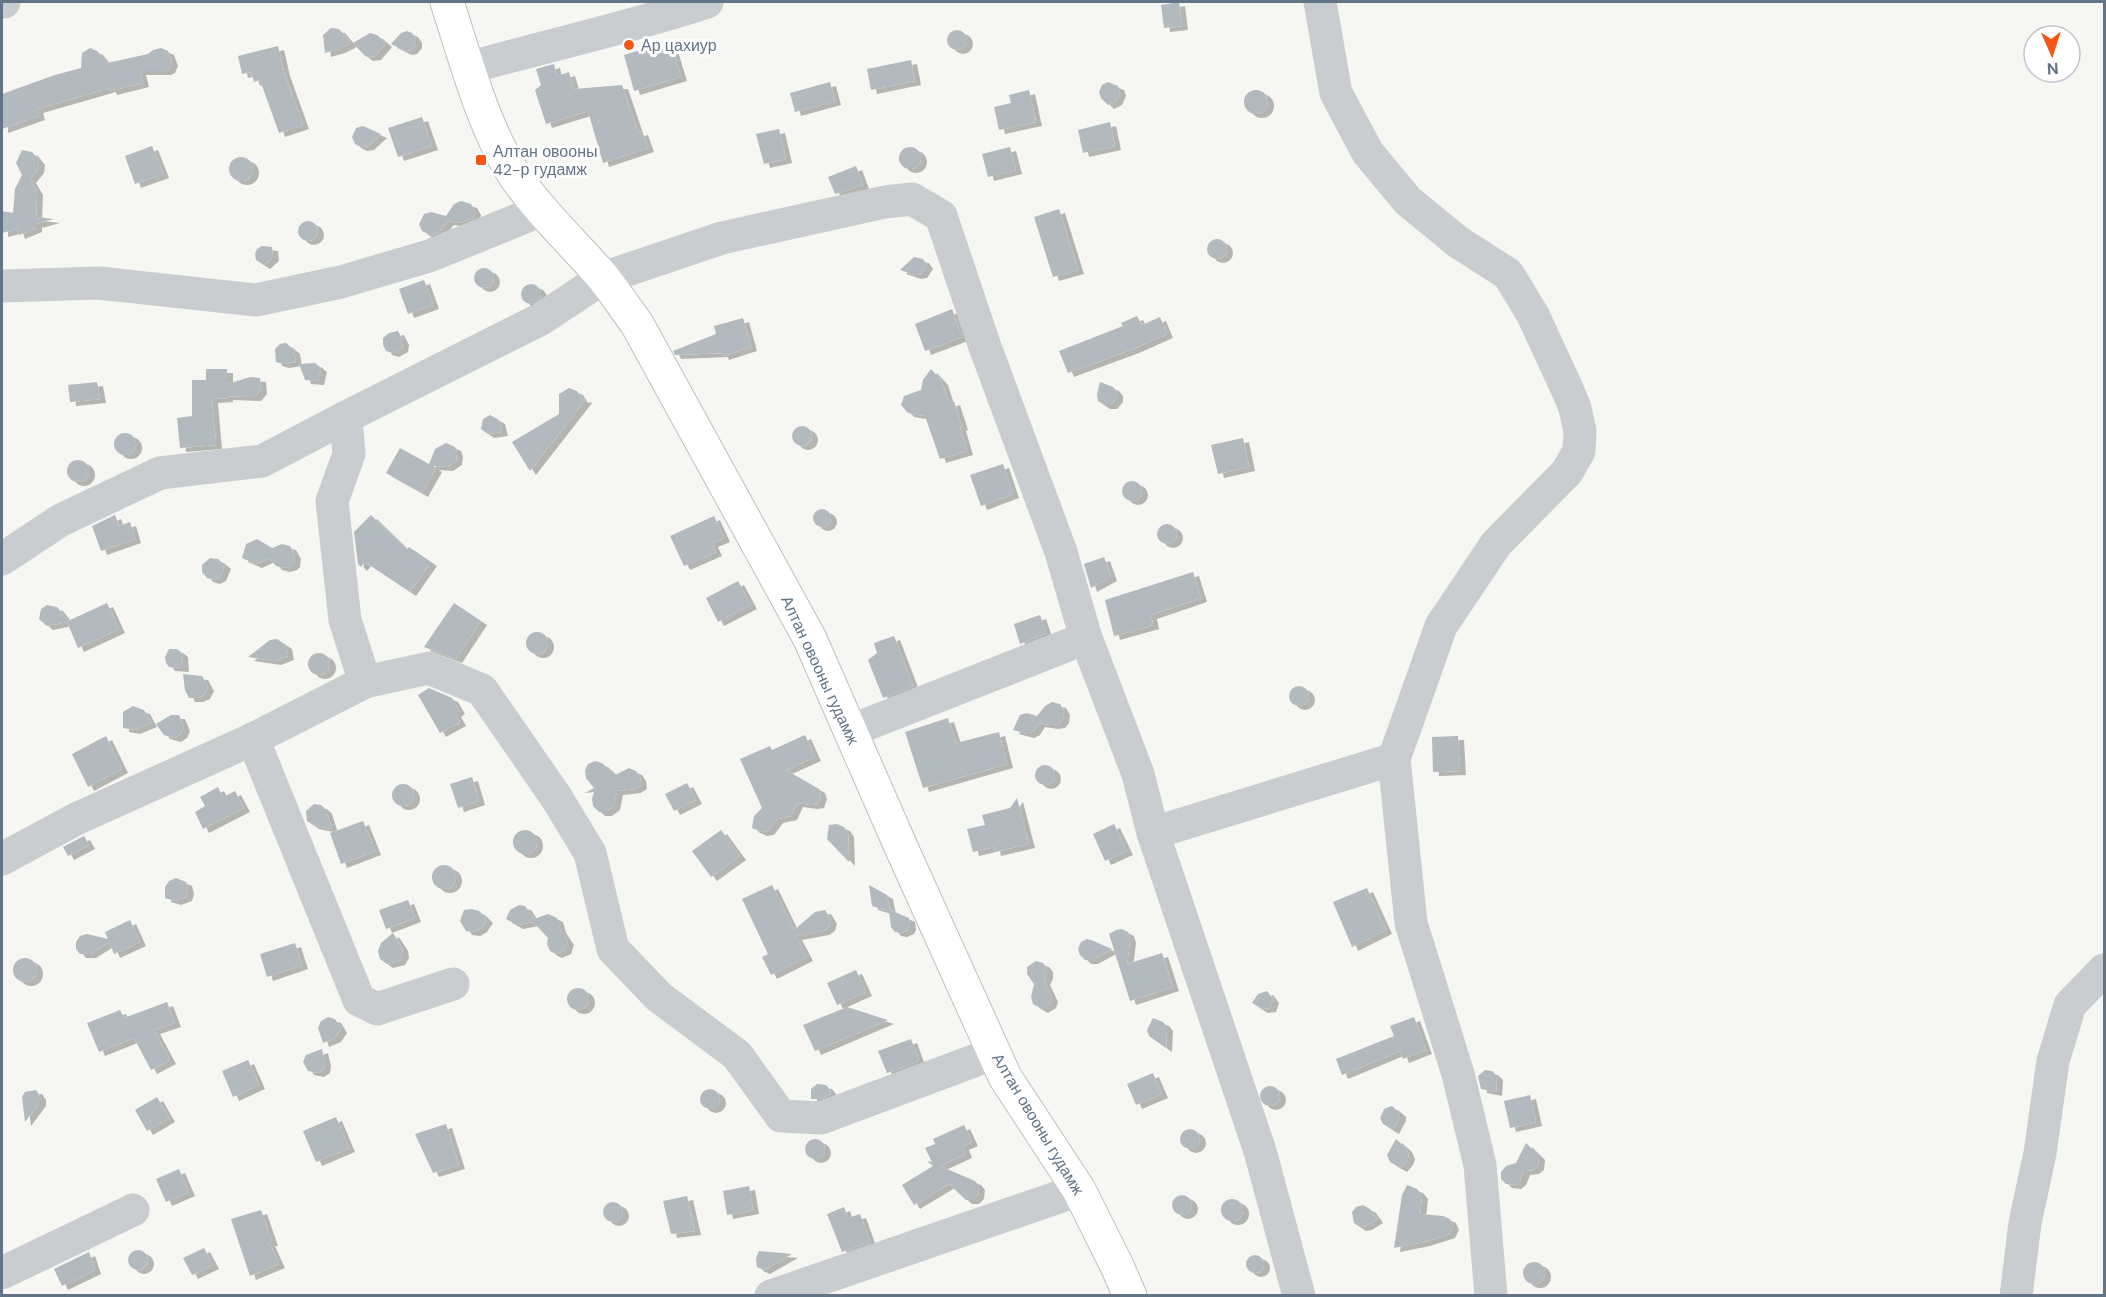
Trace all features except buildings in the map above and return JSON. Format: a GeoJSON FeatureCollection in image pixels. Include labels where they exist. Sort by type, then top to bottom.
{"type":"FeatureCollection","features":[{"type":"Feature","properties":{"kind":"main road","name":"Алтан овооны гудамж"},"geometry":{"type":"LineString","coordinates":[[447,2],[468,68],[493,134],[514,174],[542,210],[603,278],[637,324],[810,639],[1005,1077],[1079,1190],[1130,1296]]}},
{"type":"Feature","properties":{"kind":"street"},"geometry":{"type":"LineString","coordinates":[[468,68],[602,34],[707,2]]}},
{"type":"Feature","properties":{"kind":"street"},"geometry":{"type":"LineString","coordinates":[[1320,2],[1336,93],[1368,153],[1408,201],[1458,242],[1508,274],[1533,315],[1568,391],[1575,408],[1580,431],[1579,451],[1567,472],[1496,544],[1441,626],[1394,759],[1411,923],[1458,1074],[1480,1165],[1491,1296]]}},
{"type":"Feature","properties":{"kind":"street"},"geometry":{"type":"LineString","coordinates":[[2,559],[61,520],[160,473],[262,461],[541,319],[603,278],[722,238],[885,202],[912,199],[941,216],[988,354],[1061,552],[1086,638],[1138,774],[1153,833],[1260,1151],[1299,1296]]}},
{"type":"Feature","properties":{"kind":"street"},"geometry":{"type":"LineString","coordinates":[[2,286],[99,283],[256,300],[341,282],[429,256],[542,210]]}},
{"type":"Feature","properties":{"kind":"street"},"geometry":{"type":"LineString","coordinates":[[346,417],[349,454],[332,501],[345,620],[365,682]]}},
{"type":"Feature","properties":{"kind":"street"},"geometry":{"type":"LineString","coordinates":[[850,731],[1086,638]]}},
{"type":"Feature","properties":{"kind":"street"},"geometry":{"type":"LineString","coordinates":[[2,859],[76,819],[253,739],[365,682],[429,668],[482,690],[556,797],[590,853],[613,949],[659,997],[737,1055],[781,1116],[821,1118],[994,1053]]}},
{"type":"Feature","properties":{"kind":"street"},"geometry":{"type":"LineString","coordinates":[[253,739],[359,1000],[377,1009],[453,984]]}},
{"type":"Feature","properties":{"kind":"street"},"geometry":{"type":"LineString","coordinates":[[1153,833],[1394,759]]}},
{"type":"Feature","properties":{"kind":"street"},"geometry":{"type":"LineString","coordinates":[[2016,1296],[2025,1223],[2040,1153],[2053,1061],[2070,1005],[2104,970]]}},
{"type":"Feature","properties":{"kind":"street"},"geometry":{"type":"LineString","coordinates":[[771,1296],[1079,1190]]}},
{"type":"Feature","properties":{"kind":"street"},"geometry":{"type":"LineString","coordinates":[[2,1273],[133,1210]]}},
{"type":"Feature","properties":{"kind":"place","name":"Ар цахиур"},"geometry":{"type":"Point","coordinates":[629,45]}},
{"type":"Feature","properties":{"kind":"place","name":"Алтан овооны 42-р гудамж"},"geometry":{"type":"Point","coordinates":[481,160]}}]}
